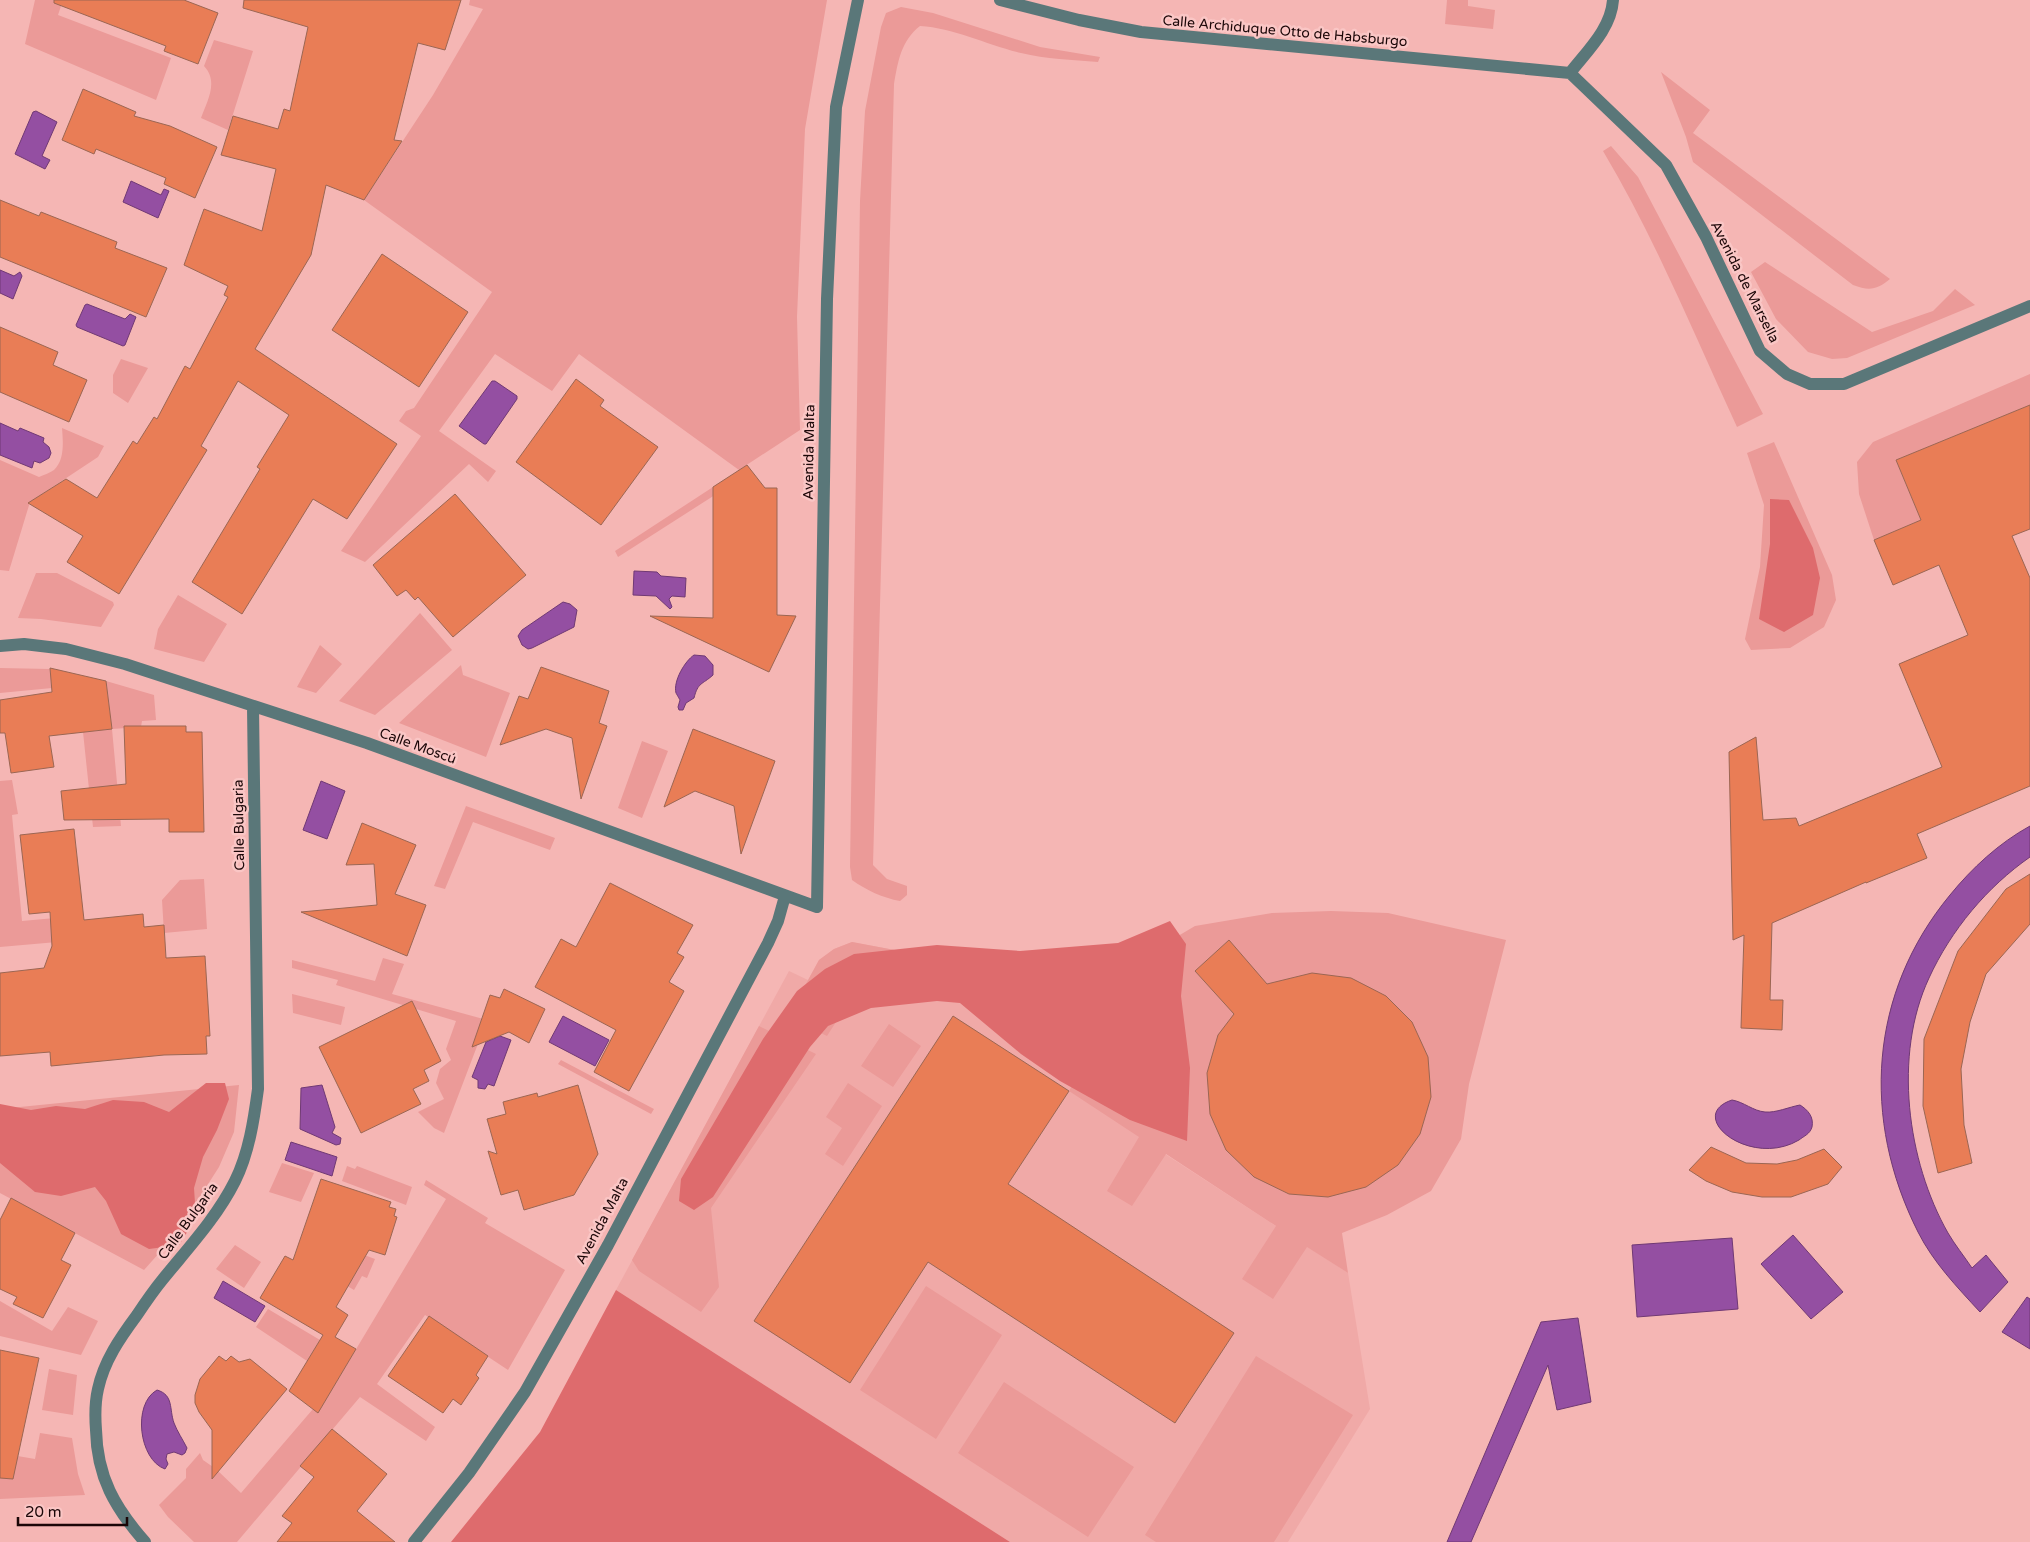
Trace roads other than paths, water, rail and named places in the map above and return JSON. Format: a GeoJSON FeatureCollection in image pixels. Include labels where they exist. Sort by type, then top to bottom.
{"type":"FeatureCollection","features":[{"type":"Feature","properties":{"kind":"street","name":"Avenida Malta"},"geometry":{"type":"LineString","coordinates":[[817,907],[827,299],[836,107],[858,0]]}},
{"type":"Feature","properties":{"kind":"street","name":"Calle Archiduque Otto de Habsburgo"},"geometry":{"type":"LineString","coordinates":[[1000,0],[1079,20],[1141,32],[1570,73]]}},
{"type":"Feature","properties":{"kind":"street"},"geometry":{"type":"LineString","coordinates":[[1570,73],[1605,28],[1613,0]]}},
{"type":"Feature","properties":{"kind":"street","name":"Avenida de Marsella"},"geometry":{"type":"LineString","coordinates":[[1570,73],[1666,165],[1706,237],[1760,351],[1787,374],[1810,384],[1844,384],[2030,306]]}},
{"type":"Feature","properties":{"kind":"street","name":"Calle Moscú"},"geometry":{"type":"LineString","coordinates":[[0,646],[24,644],[66,648],[125,664],[367,743],[817,907]]}},
{"type":"Feature","properties":{"kind":"street","name":"Calle Bulgaria"},"geometry":{"type":"LineString","coordinates":[[145,1542],[120,1510],[102,1475],[96,1445],[95,1413],[97,1390],[105,1364],[120,1338],[161,1281],[210,1220],[236,1180],[254,1117],[258,1089],[253,707]]}},
{"type":"Feature","properties":{"kind":"street","name":"Avenida Malta"},"geometry":{"type":"LineString","coordinates":[[414,1542],[469,1474],[525,1392],[608,1245],[768,943],[778,922],[785,896]]}}]}
